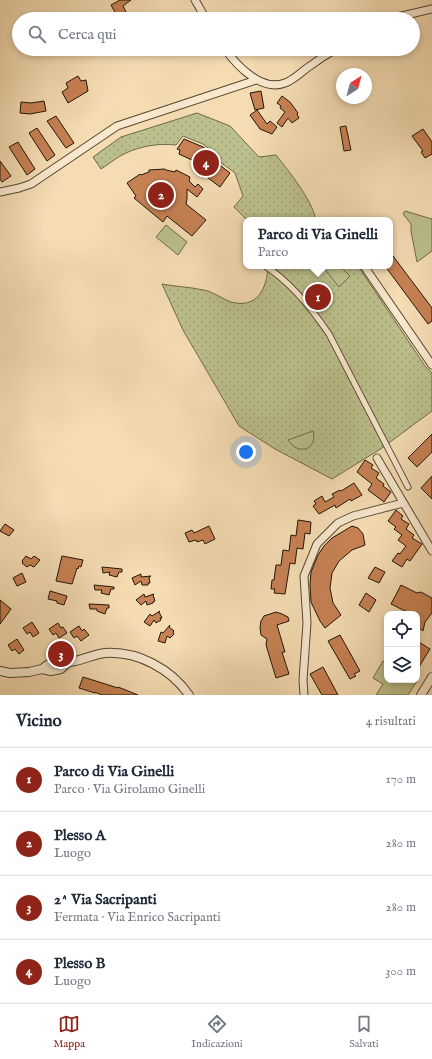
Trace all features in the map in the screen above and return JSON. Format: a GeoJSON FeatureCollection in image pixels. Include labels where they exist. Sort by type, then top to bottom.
{"type":"FeatureCollection","features":[{"type":"Feature","properties":{"kind":"street"},"geometry":{"type":"LineString","coordinates":[[195,0],[202,12]]}},
{"type":"Feature","properties":{"kind":"street"},"geometry":{"type":"LineString","coordinates":[[416,12],[432,8]]}},
{"type":"Feature","properties":{"kind":"street"},"geometry":{"type":"LineString","coordinates":[[230,56],[256,80],[272,85],[287,83],[325,56]]}},
{"type":"Feature","properties":{"kind":"street"},"geometry":{"type":"LineString","coordinates":[[0,192],[31,184],[117,126],[256,80]]}},
{"type":"Feature","properties":{"kind":"street"},"geometry":{"type":"LineString","coordinates":[[269,269],[292,288],[318,318],[329,334],[408,487]]}},
{"type":"Feature","properties":{"kind":"street"},"geometry":{"type":"LineString","coordinates":[[366,269],[432,365]]}},
{"type":"Feature","properties":{"kind":"street"},"geometry":{"type":"LineString","coordinates":[[377,458],[432,552]]}},
{"type":"Feature","properties":{"kind":"street"},"geometry":{"type":"LineString","coordinates":[[304,695],[303,680],[307,624],[304,576],[317,544],[338,523],[353,516],[403,503]]}},
{"type":"Feature","properties":{"kind":"street"},"geometry":{"type":"LineString","coordinates":[[0,671],[10,673],[29,672],[42,669],[49,663],[58,660],[68,662],[105,653],[126,654],[156,664],[171,675],[189,695]]}},
{"type":"Feature","properties":{"kind":"street"},"geometry":{"type":"LineString","coordinates":[[421,695],[432,677]]}},
{"type":"Feature","properties":{"kind":"green space"},"geometry":{"type":"Polygon","coordinates":[[[197,113],[230,126],[259,157],[276,155],[305,195],[310,203],[315,217],[244,217],[234,207],[243,196],[235,173],[215,158],[217,155],[203,144],[183,136],[176,145],[157,145],[138,149],[123,155],[101,169],[93,157],[121,137],[197,113]]]}},
{"type":"Feature","properties":{"kind":"green space"},"geometry":{"type":"Polygon","coordinates":[[[405,211],[432,219],[432,251],[417,262],[411,224],[403,214],[405,211]]]}},
{"type":"Feature","properties":{"kind":"green space"},"geometry":{"type":"Polygon","coordinates":[[[166,225],[187,242],[178,255],[156,237],[166,225]]]}},
{"type":"Feature","properties":{"kind":"green space"},"geometry":{"type":"Polygon","coordinates":[[[268,269],[360,269],[425,366],[432,373],[432,411],[382,448],[332,479],[275,449],[239,426],[183,330],[162,284],[208,291],[231,302],[248,303],[254,300],[263,289],[268,269]]]}},
{"type":"Feature","properties":{"kind":"green space"},"geometry":{"type":"Polygon","coordinates":[[[325,269],[343,269],[350,276],[339,287],[325,269]]]}},
{"type":"Feature","properties":{"kind":"green space"},"geometry":{"type":"Polygon","coordinates":[[[313,431],[313,443],[306,449],[297,448],[288,440],[313,431]]]}},
{"type":"Feature","properties":{"kind":"green space"},"geometry":{"type":"Polygon","coordinates":[[[383,661],[384,683],[416,683],[408,695],[376,695],[383,684],[373,678],[383,661]]]}},
{"type":"Feature","properties":{"kind":"building"},"geometry":{"type":"Polygon","coordinates":[[[120,0],[131,0],[123,6],[126,12],[115,12],[111,5],[120,0]]]}},
{"type":"Feature","properties":{"kind":"building"},"geometry":{"type":"Polygon","coordinates":[[[78,76],[81,81],[86,80],[88,91],[68,103],[62,92],[68,88],[66,83],[78,76]]]}},
{"type":"Feature","properties":{"kind":"building"},"geometry":{"type":"Polygon","coordinates":[[[261,91],[264,108],[255,110],[250,93],[261,91]]]}},
{"type":"Feature","properties":{"kind":"building"},"geometry":{"type":"Polygon","coordinates":[[[282,96],[290,102],[298,113],[299,118],[292,123],[288,118],[282,127],[277,123],[285,112],[277,103],[282,96]]]}},
{"type":"Feature","properties":{"kind":"building"},"geometry":{"type":"Polygon","coordinates":[[[44,101],[46,111],[30,114],[20,113],[21,102],[31,103],[44,101]]]}},
{"type":"Feature","properties":{"kind":"building"},"geometry":{"type":"Polygon","coordinates":[[[257,110],[267,124],[270,121],[277,127],[272,134],[260,129],[250,115],[257,110]]]}},
{"type":"Feature","properties":{"kind":"building"},"geometry":{"type":"Polygon","coordinates":[[[56,116],[74,143],[66,148],[47,121],[56,116]]]}},
{"type":"Feature","properties":{"kind":"building"},"geometry":{"type":"Polygon","coordinates":[[[346,126],[351,150],[344,151],[340,127],[346,126]]]}},
{"type":"Feature","properties":{"kind":"building"},"geometry":{"type":"Polygon","coordinates":[[[37,128],[55,155],[47,161],[29,133],[37,128]]]}},
{"type":"Feature","properties":{"kind":"building"},"geometry":{"type":"Polygon","coordinates":[[[423,129],[432,142],[432,154],[425,158],[421,152],[423,151],[412,136],[423,129]]]}},
{"type":"Feature","properties":{"kind":"building"},"geometry":{"type":"Polygon","coordinates":[[[184,139],[203,147],[215,156],[212,159],[230,173],[220,187],[195,168],[194,161],[179,154],[180,150],[177,149],[184,139]]]}},
{"type":"Feature","properties":{"kind":"building"},"geometry":{"type":"Polygon","coordinates":[[[18,142],[35,169],[27,175],[9,147],[18,142]]]}},
{"type":"Feature","properties":{"kind":"building"},"geometry":{"type":"Polygon","coordinates":[[[0,161],[11,176],[2,182],[0,179],[0,161]]]}},
{"type":"Feature","properties":{"kind":"building"},"geometry":{"type":"Polygon","coordinates":[[[165,169],[175,172],[176,170],[190,177],[189,181],[195,187],[198,184],[203,189],[197,197],[187,189],[186,204],[206,220],[192,236],[167,216],[163,222],[134,198],[136,196],[127,183],[140,174],[149,172],[149,170],[165,169]]]}},
{"type":"Feature","properties":{"kind":"building"},"geometry":{"type":"Polygon","coordinates":[[[393,256],[432,308],[432,321],[428,324],[387,269],[393,269],[393,256]]]}},
{"type":"Feature","properties":{"kind":"building"},"geometry":{"type":"Polygon","coordinates":[[[432,434],[432,452],[417,467],[408,458],[432,434]]]}},
{"type":"Feature","properties":{"kind":"building"},"geometry":{"type":"Polygon","coordinates":[[[365,460],[373,465],[371,468],[379,473],[376,478],[391,492],[384,502],[368,490],[372,484],[357,472],[365,460]]]}},
{"type":"Feature","properties":{"kind":"building"},"geometry":{"type":"Polygon","coordinates":[[[432,476],[432,499],[421,488],[432,476]]]}},
{"type":"Feature","properties":{"kind":"building"},"geometry":{"type":"Polygon","coordinates":[[[354,483],[362,495],[351,501],[350,499],[336,508],[335,505],[319,514],[313,506],[316,504],[314,501],[322,496],[325,502],[334,497],[332,494],[340,490],[341,491],[354,483]]]}},
{"type":"Feature","properties":{"kind":"building"},"geometry":{"type":"Polygon","coordinates":[[[396,510],[403,516],[401,519],[409,524],[406,529],[414,535],[412,538],[422,544],[410,561],[407,559],[402,567],[392,561],[406,546],[398,540],[402,535],[394,529],[396,527],[388,521],[396,510]]]}},
{"type":"Feature","properties":{"kind":"building"},"geometry":{"type":"Polygon","coordinates":[[[298,520],[311,522],[310,534],[305,533],[303,549],[297,548],[295,564],[290,563],[285,594],[274,593],[275,589],[271,589],[276,565],[281,565],[283,550],[289,551],[291,535],[296,536],[298,520]]]}},
{"type":"Feature","properties":{"kind":"building"},"geometry":{"type":"Polygon","coordinates":[[[5,524],[14,530],[9,536],[0,531],[5,524]]]}},
{"type":"Feature","properties":{"kind":"building"},"geometry":{"type":"Polygon","coordinates":[[[209,526],[215,539],[205,544],[203,540],[189,542],[185,533],[192,530],[194,533],[209,526]]]}},
{"type":"Feature","properties":{"kind":"building"},"geometry":{"type":"Polygon","coordinates":[[[352,526],[358,528],[363,534],[365,545],[352,550],[339,561],[332,573],[330,588],[333,603],[341,615],[325,628],[311,602],[311,572],[318,555],[324,546],[332,538],[352,526]]]}},
{"type":"Feature","properties":{"kind":"building"},"geometry":{"type":"Polygon","coordinates":[[[26,556],[31,559],[34,556],[40,560],[34,567],[30,565],[27,567],[22,563],[26,556]]]}},
{"type":"Feature","properties":{"kind":"building"},"geometry":{"type":"Polygon","coordinates":[[[62,556],[83,560],[81,567],[79,566],[78,569],[77,568],[72,584],[56,581],[62,556]]]}},
{"type":"Feature","properties":{"kind":"building"},"geometry":{"type":"Polygon","coordinates":[[[102,567],[122,569],[122,572],[119,572],[117,577],[109,575],[110,572],[103,573],[102,567]]]}},
{"type":"Feature","properties":{"kind":"building"},"geometry":{"type":"Polygon","coordinates":[[[375,567],[385,572],[379,583],[368,578],[375,567]]]}},
{"type":"Feature","properties":{"kind":"building"},"geometry":{"type":"Polygon","coordinates":[[[22,573],[26,582],[17,586],[13,578],[22,573]]]}},
{"type":"Feature","properties":{"kind":"building"},"geometry":{"type":"Polygon","coordinates":[[[141,574],[141,577],[151,576],[149,577],[150,583],[148,583],[148,585],[142,585],[141,581],[135,585],[132,578],[141,574]]]}},
{"type":"Feature","properties":{"kind":"building"},"geometry":{"type":"Polygon","coordinates":[[[94,585],[114,587],[114,589],[111,589],[109,595],[101,593],[102,590],[95,590],[94,585]]]}},
{"type":"Feature","properties":{"kind":"building"},"geometry":{"type":"Polygon","coordinates":[[[401,585],[417,593],[421,592],[432,598],[432,613],[425,622],[423,631],[420,628],[420,611],[405,611],[391,604],[401,585]]]}},
{"type":"Feature","properties":{"kind":"building"},"geometry":{"type":"Polygon","coordinates":[[[50,591],[67,596],[64,605],[57,603],[57,601],[48,599],[50,591]]]}},
{"type":"Feature","properties":{"kind":"building"},"geometry":{"type":"Polygon","coordinates":[[[366,593],[376,600],[369,612],[359,605],[366,593]]]}},
{"type":"Feature","properties":{"kind":"building"},"geometry":{"type":"Polygon","coordinates":[[[144,594],[145,597],[154,594],[155,601],[147,605],[146,601],[141,605],[136,600],[144,594]]]}},
{"type":"Feature","properties":{"kind":"building"},"geometry":{"type":"Polygon","coordinates":[[[0,600],[11,609],[0,624],[0,600]]]}},
{"type":"Feature","properties":{"kind":"building"},"geometry":{"type":"Polygon","coordinates":[[[89,604],[109,605],[109,608],[107,608],[105,614],[97,611],[97,609],[90,609],[89,604]]]}},
{"type":"Feature","properties":{"kind":"building"},"geometry":{"type":"Polygon","coordinates":[[[160,611],[159,612],[162,618],[160,618],[161,620],[156,623],[154,620],[150,626],[144,622],[150,614],[152,616],[160,611]]]}},
{"type":"Feature","properties":{"kind":"building"},"geometry":{"type":"Polygon","coordinates":[[[276,612],[288,617],[289,621],[277,625],[285,652],[282,652],[289,674],[276,678],[266,645],[267,639],[261,635],[260,627],[264,616],[276,612]]]}},
{"type":"Feature","properties":{"kind":"building"},"geometry":{"type":"Polygon","coordinates":[[[32,622],[39,633],[33,637],[30,632],[27,634],[23,628],[32,622]]]}},
{"type":"Feature","properties":{"kind":"building"},"geometry":{"type":"Polygon","coordinates":[[[58,623],[67,633],[59,638],[56,633],[53,635],[49,629],[58,623]]]}},
{"type":"Feature","properties":{"kind":"building"},"geometry":{"type":"Polygon","coordinates":[[[170,625],[169,627],[174,631],[174,634],[170,638],[167,636],[165,643],[158,641],[161,632],[163,633],[170,625]]]}},
{"type":"Feature","properties":{"kind":"building"},"geometry":{"type":"Polygon","coordinates":[[[79,626],[82,631],[84,629],[89,635],[81,641],[77,636],[74,638],[70,632],[79,626]]]}},
{"type":"Feature","properties":{"kind":"building"},"geometry":{"type":"Polygon","coordinates":[[[340,635],[360,671],[354,674],[356,676],[350,679],[328,641],[340,635]]]}},
{"type":"Feature","properties":{"kind":"building"},"geometry":{"type":"Polygon","coordinates":[[[17,639],[24,650],[19,654],[15,649],[12,651],[8,645],[17,639]]]}},
{"type":"Feature","properties":{"kind":"building"},"geometry":{"type":"Polygon","coordinates":[[[420,643],[430,649],[420,665],[420,643]]]}},
{"type":"Feature","properties":{"kind":"building"},"geometry":{"type":"Polygon","coordinates":[[[323,667],[338,695],[322,695],[310,674],[323,667]]]}},
{"type":"Feature","properties":{"kind":"building"},"geometry":{"type":"Polygon","coordinates":[[[83,677],[118,687],[138,695],[102,695],[79,688],[83,677]]]}},
{"type":"Feature","properties":{"kind":"place","name":"Plesso B"},"geometry":{"type":"Point","coordinates":[206,163]}},
{"type":"Feature","properties":{"kind":"place","name":"Plesso A"},"geometry":{"type":"Point","coordinates":[161,195]}},
{"type":"Feature","properties":{"kind":"place","name":"Parco di Via Ginelli"},"geometry":{"type":"Point","coordinates":[318,297]}},
{"type":"Feature","properties":{"kind":"place","name":"2^ Via Sacripanti"},"geometry":{"type":"Point","coordinates":[61,654]}}]}
